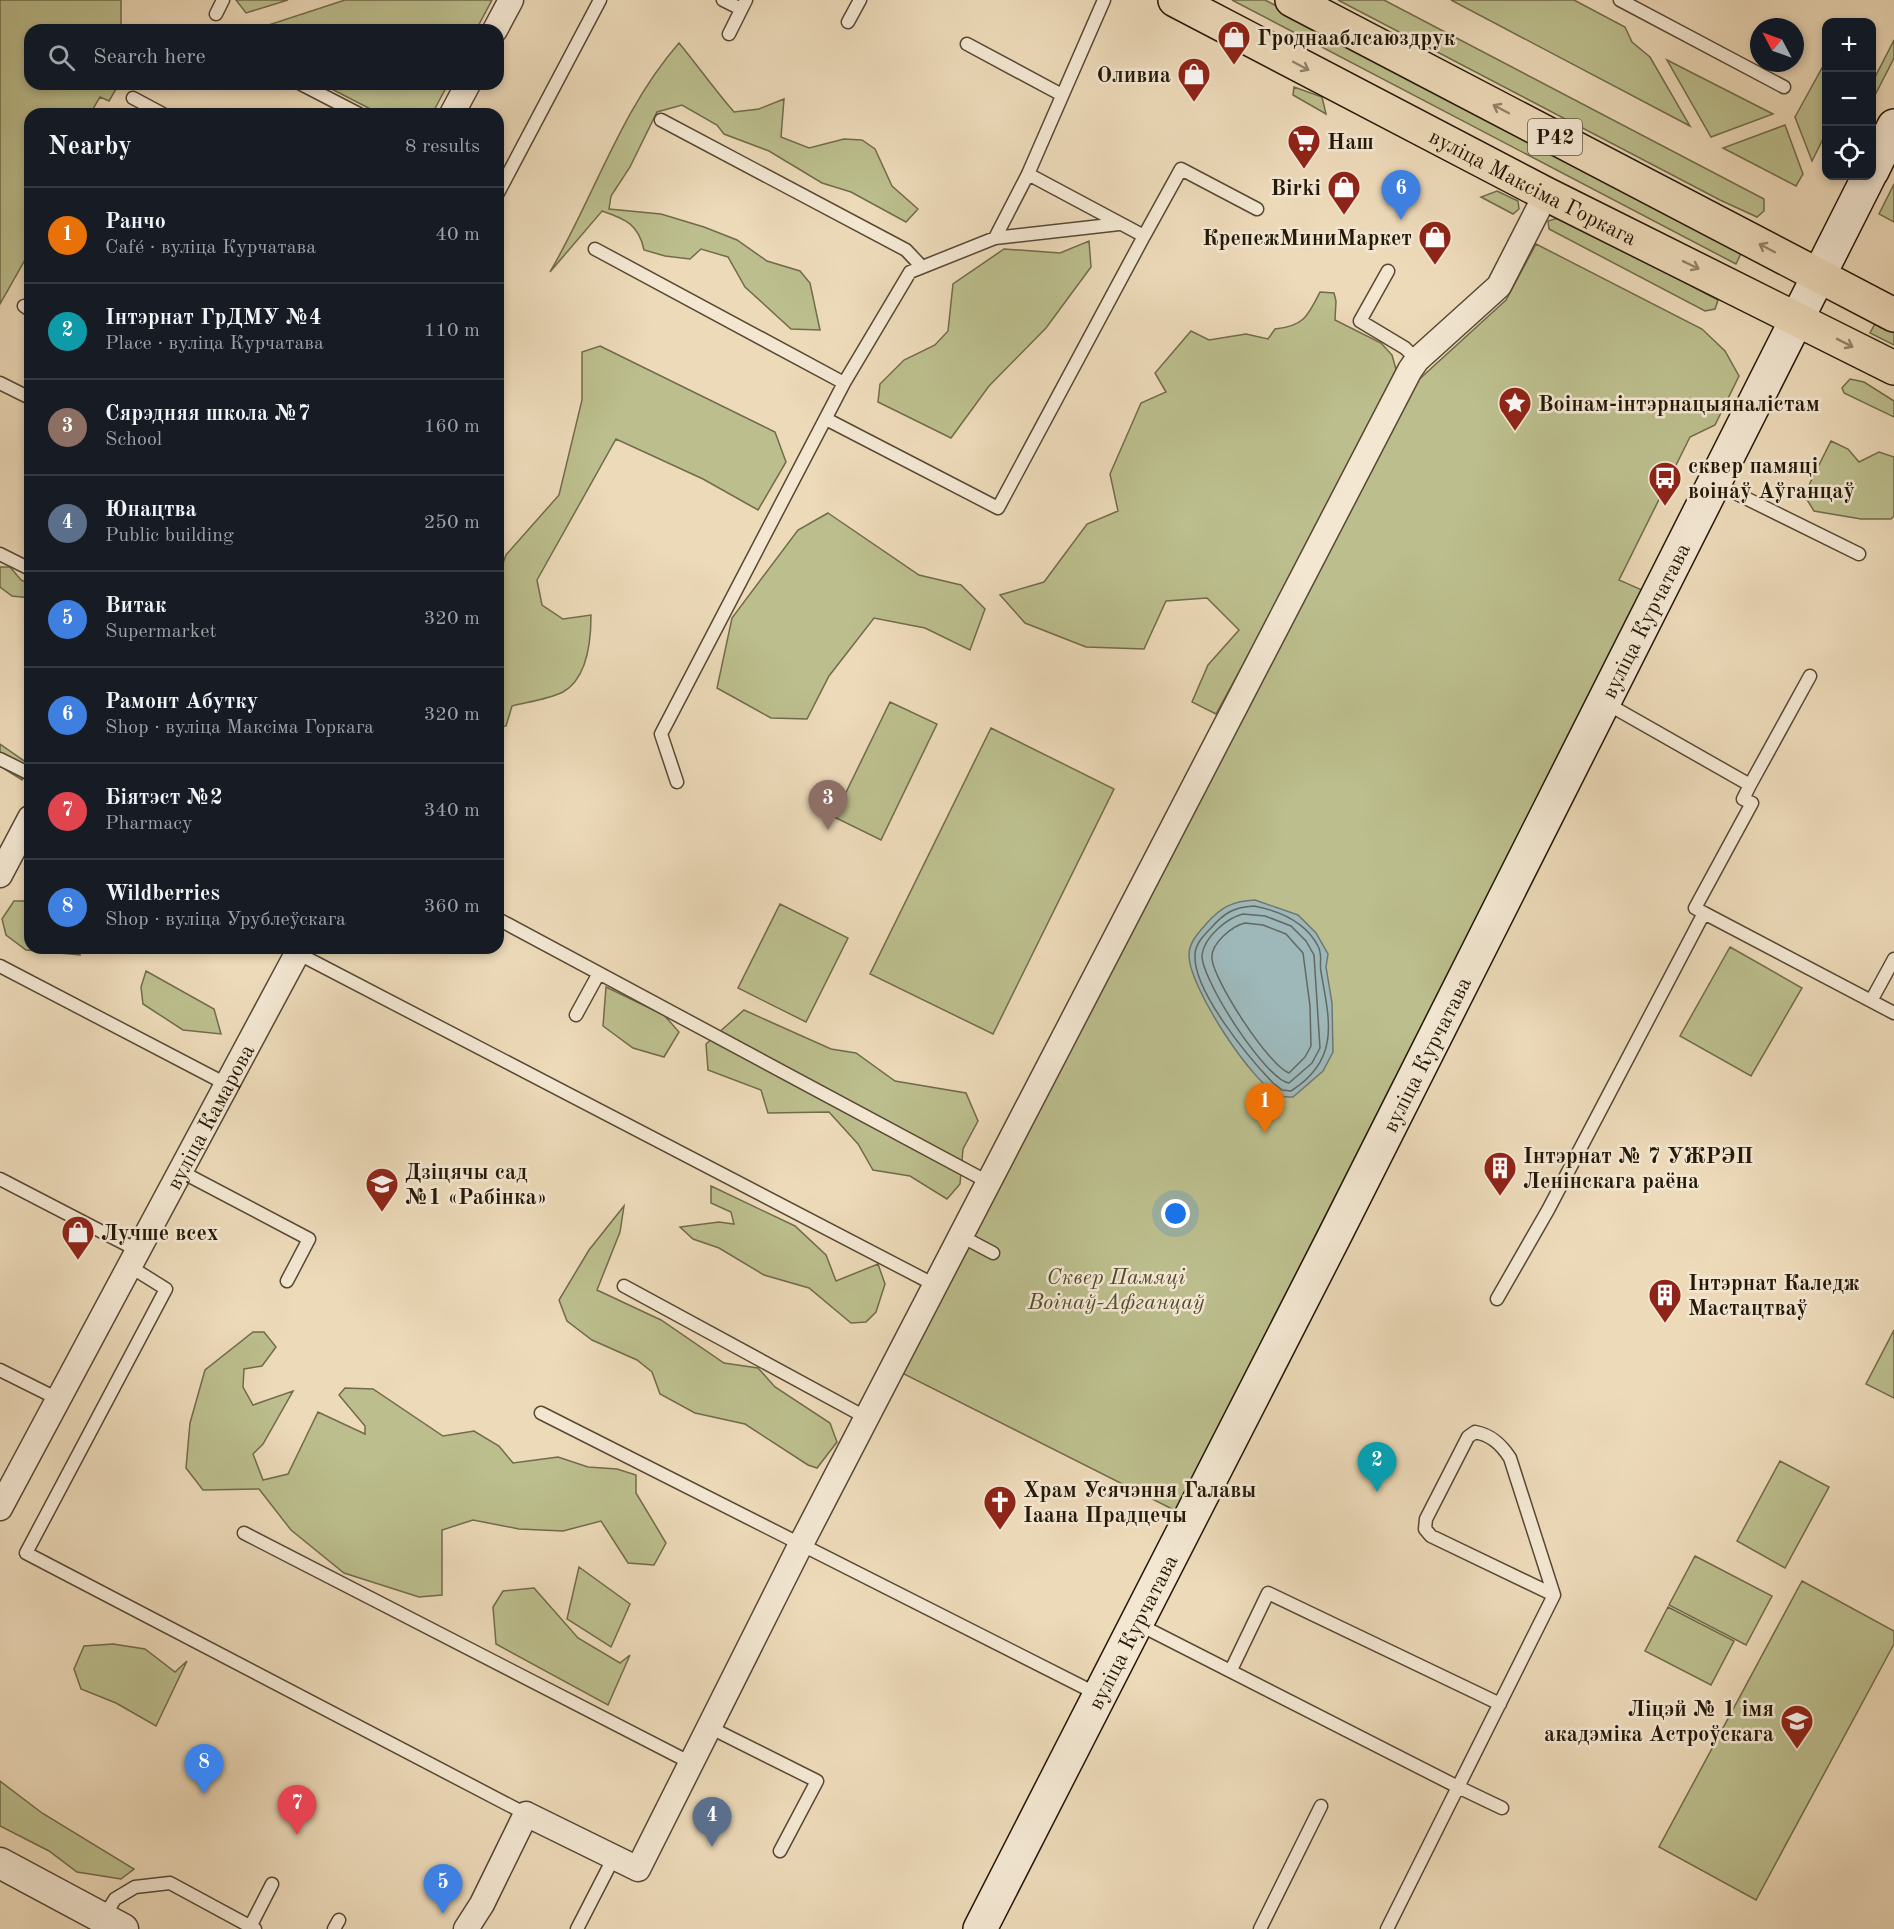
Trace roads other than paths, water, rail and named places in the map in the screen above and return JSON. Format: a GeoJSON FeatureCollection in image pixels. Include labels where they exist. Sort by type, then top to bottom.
{"type":"FeatureCollection","features":[{"type":"Feature","properties":{"kind":"main road","name":"вуліца Максіма Горкага"},"geometry":{"type":"LineString","coordinates":[[1175,0],[1546,194],[1894,368]]}},
{"type":"Feature","properties":{"kind":"main road","name":"Р42"},"geometry":{"type":"LineString","coordinates":[[1292,0],[1894,315]]}},
{"type":"Feature","properties":{"kind":"main road"},"geometry":{"type":"LineString","coordinates":[[1876,163],[1894,126]]}},
{"type":"Feature","properties":{"kind":"main road","name":"вуліца Курчатава"},"geometry":{"type":"LineString","coordinates":[[980,1929],[1138,1623],[1867,180]]}},
{"type":"Feature","properties":{"kind":"street"},"geometry":{"type":"LineString","coordinates":[[498,24],[511,0]]}},
{"type":"Feature","properties":{"kind":"street"},"geometry":{"type":"LineString","coordinates":[[455,108],[465,90]]}},
{"type":"Feature","properties":{"kind":"street"},"geometry":{"type":"LineString","coordinates":[[466,1929],[482,1904],[526,1814],[638,1869],[693,1764],[801,1544],[960,1236],[1417,360],[1499,286],[1546,194]]}},
{"type":"Feature","properties":{"kind":"street"},"geometry":{"type":"LineString","coordinates":[[0,875],[24,829]]}},
{"type":"Feature","properties":{"kind":"street","name":"вуліца Камарова"},"geometry":{"type":"LineString","coordinates":[[0,1508],[296,954]]}},
{"type":"Feature","properties":{"kind":"street"},"geometry":{"type":"LineString","coordinates":[[0,1863],[113,1924]]}},
{"type":"Feature","properties":{"kind":"lane"},"geometry":{"type":"LineString","coordinates":[[216,14],[224,0]]}},
{"type":"Feature","properties":{"kind":"lane"},"geometry":{"type":"LineString","coordinates":[[504,182],[600,0]]}},
{"type":"Feature","properties":{"kind":"lane"},"geometry":{"type":"LineString","coordinates":[[723,0],[744,4],[729,34]]}},
{"type":"Feature","properties":{"kind":"lane"},"geometry":{"type":"LineString","coordinates":[[848,22],[860,0]]}},
{"type":"Feature","properties":{"kind":"lane"},"geometry":{"type":"LineString","coordinates":[[996,238],[1028,174],[1104,0]]}},
{"type":"Feature","properties":{"kind":"lane"},"geometry":{"type":"LineString","coordinates":[[1624,1],[1784,87]]}},
{"type":"Feature","properties":{"kind":"lane"},"geometry":{"type":"LineString","coordinates":[[967,44],[1062,95]]}},
{"type":"Feature","properties":{"kind":"lane"},"geometry":{"type":"LineString","coordinates":[[313,90],[348,108]]}},
{"type":"Feature","properties":{"kind":"lane"},"geometry":{"type":"LineString","coordinates":[[133,98],[152,108]]}},
{"type":"Feature","properties":{"kind":"lane"},"geometry":{"type":"LineString","coordinates":[[661,120],[906,250],[922,267]]}},
{"type":"Feature","properties":{"kind":"lane"},"geometry":{"type":"LineString","coordinates":[[826,419],[998,508],[1181,170],[1257,209]]}},
{"type":"Feature","properties":{"kind":"lane"},"geometry":{"type":"LineString","coordinates":[[1028,174],[1144,236]]}},
{"type":"Feature","properties":{"kind":"lane"},"geometry":{"type":"LineString","coordinates":[[677,782],[661,734],[844,383],[910,272],[996,238],[1119,224]]}},
{"type":"Feature","properties":{"kind":"lane"},"geometry":{"type":"LineString","coordinates":[[595,249],[844,383]]}},
{"type":"Feature","properties":{"kind":"lane"},"geometry":{"type":"LineString","coordinates":[[1388,271],[1360,321],[1405,348],[1417,360]]}},
{"type":"Feature","properties":{"kind":"lane"},"geometry":{"type":"LineString","coordinates":[[0,383],[24,395]]}},
{"type":"Feature","properties":{"kind":"lane"},"geometry":{"type":"LineString","coordinates":[[1713,483],[1859,554]]}},
{"type":"Feature","properties":{"kind":"lane"},"geometry":{"type":"LineString","coordinates":[[0,554],[24,566]]}},
{"type":"Feature","properties":{"kind":"lane"},"geometry":{"type":"LineString","coordinates":[[1810,676],[1743,799],[1752,803],[1695,908],[1894,1013]]}},
{"type":"Feature","properties":{"kind":"lane"},"geometry":{"type":"LineString","coordinates":[[1603,702],[1750,785]]}},
{"type":"Feature","properties":{"kind":"lane"},"geometry":{"type":"LineString","coordinates":[[0,759],[24,771]]}},
{"type":"Feature","properties":{"kind":"lane"},"geometry":{"type":"LineString","coordinates":[[1497,1299],[1548,1210],[1704,913]]}},
{"type":"Feature","properties":{"kind":"lane"},"geometry":{"type":"LineString","coordinates":[[504,922],[988,1182]]}},
{"type":"Feature","properties":{"kind":"lane"},"geometry":{"type":"LineString","coordinates":[[304,954],[935,1285]]}},
{"type":"Feature","properties":{"kind":"lane"},"geometry":{"type":"LineString","coordinates":[[1871,1001],[1894,959]]}},
{"type":"Feature","properties":{"kind":"lane"},"geometry":{"type":"LineString","coordinates":[[0,966],[226,1084]]}},
{"type":"Feature","properties":{"kind":"lane"},"geometry":{"type":"LineString","coordinates":[[576,1015],[599,972]]}},
{"type":"Feature","properties":{"kind":"lane"},"geometry":{"type":"LineString","coordinates":[[180,1171],[309,1239],[287,1281]]}},
{"type":"Feature","properties":{"kind":"lane"},"geometry":{"type":"LineString","coordinates":[[0,1179],[133,1258],[166,1289],[26,1553],[526,1814]]}},
{"type":"Feature","properties":{"kind":"lane"},"geometry":{"type":"LineString","coordinates":[[960,1236],[993,1253]]}},
{"type":"Feature","properties":{"kind":"lane"},"geometry":{"type":"LineString","coordinates":[[624,1286],[867,1418]]}},
{"type":"Feature","properties":{"kind":"lane"},"geometry":{"type":"LineString","coordinates":[[0,1370],[58,1399]]}},
{"type":"Feature","properties":{"kind":"lane"},"geometry":{"type":"LineString","coordinates":[[541,1413],[1100,1695]]}},
{"type":"Feature","properties":{"kind":"lane"},"geometry":{"type":"LineString","coordinates":[[1387,1929],[1554,1594],[1510,1458],[1503,1447],[1486,1434],[1475,1432],[1468,1437],[1426,1519],[1425,1529],[1431,1536],[1554,1594]]}},
{"type":"Feature","properties":{"kind":"lane"},"geometry":{"type":"LineString","coordinates":[[244,1533],[693,1764]]}},
{"type":"Feature","properties":{"kind":"lane"},"geometry":{"type":"LineString","coordinates":[[1231,1670],[1268,1593],[1500,1704]]}},
{"type":"Feature","properties":{"kind":"lane"},"geometry":{"type":"LineString","coordinates":[[1138,1623],[1502,1808]]}},
{"type":"Feature","properties":{"kind":"lane"},"geometry":{"type":"LineString","coordinates":[[711,1728],[817,1781],[780,1851]]}},
{"type":"Feature","properties":{"kind":"lane"},"geometry":{"type":"LineString","coordinates":[[1260,1929],[1321,1806]]}},
{"type":"Feature","properties":{"kind":"lane"},"geometry":{"type":"LineString","coordinates":[[577,1929],[614,1857]]}},
{"type":"Feature","properties":{"kind":"lane"},"geometry":{"type":"LineString","coordinates":[[113,1924],[115,1899],[135,1887],[170,1883],[252,1928],[272,1884]]}},
{"type":"Feature","properties":{"kind":"water"},"geometry":{"type":"Polygon","coordinates":[[[1255,900],[1298,915],[1316,933],[1328,954],[1326,967],[1332,1003],[1333,1052],[1323,1071],[1293,1097],[1280,1096],[1268,1088],[1254,1073],[1210,1010],[1191,969],[1189,955],[1191,946],[1195,937],[1207,923],[1228,906],[1255,900]]]}},
{"type":"Feature","properties":{"kind":"place","name":"Гроднааблсаюздрук"},"geometry":{"type":"Point","coordinates":[1234,66]}},
{"type":"Feature","properties":{"kind":"place","name":"Оливиа"},"geometry":{"type":"Point","coordinates":[1194,103]}},
{"type":"Feature","properties":{"kind":"place","name":"Наш"},"geometry":{"type":"Point","coordinates":[1304,170]}},
{"type":"Feature","properties":{"kind":"place","name":"Birki"},"geometry":{"type":"Point","coordinates":[1344,216]}},
{"type":"Feature","properties":{"kind":"place","name":"Рамонт Абутку"},"geometry":{"type":"Point","coordinates":[1401,220]}},
{"type":"Feature","properties":{"kind":"place","name":"КрепежМиниМаркет"},"geometry":{"type":"Point","coordinates":[1435,266]}},
{"type":"Feature","properties":{"kind":"place","name":"Воінам-інтэрнацыяналістам"},"geometry":{"type":"Point","coordinates":[1515,432]}},
{"type":"Feature","properties":{"kind":"place","name":"сквер памяці воінаў Аўганцаў"},"geometry":{"type":"Point","coordinates":[1665,507]}},
{"type":"Feature","properties":{"kind":"place","name":"Сярэдняя школа №7"},"geometry":{"type":"Point","coordinates":[828,830]}},
{"type":"Feature","properties":{"kind":"place","name":"Ранчо"},"geometry":{"type":"Point","coordinates":[1265,1133]}},
{"type":"Feature","properties":{"kind":"place","name":"Інтэрнат № 7 УЖРЭП Ленінскага раёна"},"geometry":{"type":"Point","coordinates":[1500,1197]}},
{"type":"Feature","properties":{"kind":"place","name":"Дзіцячы сад №1 «Рабінка»"},"geometry":{"type":"Point","coordinates":[382,1213]}},
{"type":"Feature","properties":{"kind":"place","name":"Лучше всех"},"geometry":{"type":"Point","coordinates":[78,1261]}},
{"type":"Feature","properties":{"kind":"place","name":"Інтэрнат Каледж Мастацтваў"},"geometry":{"type":"Point","coordinates":[1665,1324]}},
{"type":"Feature","properties":{"kind":"place","name":"Інтэрнат ГрДМУ №4"},"geometry":{"type":"Point","coordinates":[1377,1492]}},
{"type":"Feature","properties":{"kind":"place","name":"Храм Усячэння Галавы Іаана Прадцечы"},"geometry":{"type":"Point","coordinates":[1000,1531]}},
{"type":"Feature","properties":{"kind":"place","name":"Ліцэй № 1 імя акадэміка Астроўскага"},"geometry":{"type":"Point","coordinates":[1797,1750]}},
{"type":"Feature","properties":{"kind":"place","name":"Wildberries"},"geometry":{"type":"Point","coordinates":[204,1794]}},
{"type":"Feature","properties":{"kind":"place","name":"Біятэст №2"},"geometry":{"type":"Point","coordinates":[297,1835]}},
{"type":"Feature","properties":{"kind":"place","name":"Юнацтва"},"geometry":{"type":"Point","coordinates":[712,1847]}},
{"type":"Feature","properties":{"kind":"place","name":"Витак"},"geometry":{"type":"Point","coordinates":[443,1914]}},
{"type":"Feature","properties":{"kind":"park label","name":"Сквер Памяці Воінаў-Афганцаў"},"geometry":{"type":"Point","coordinates":[1116,1288]}}]}
